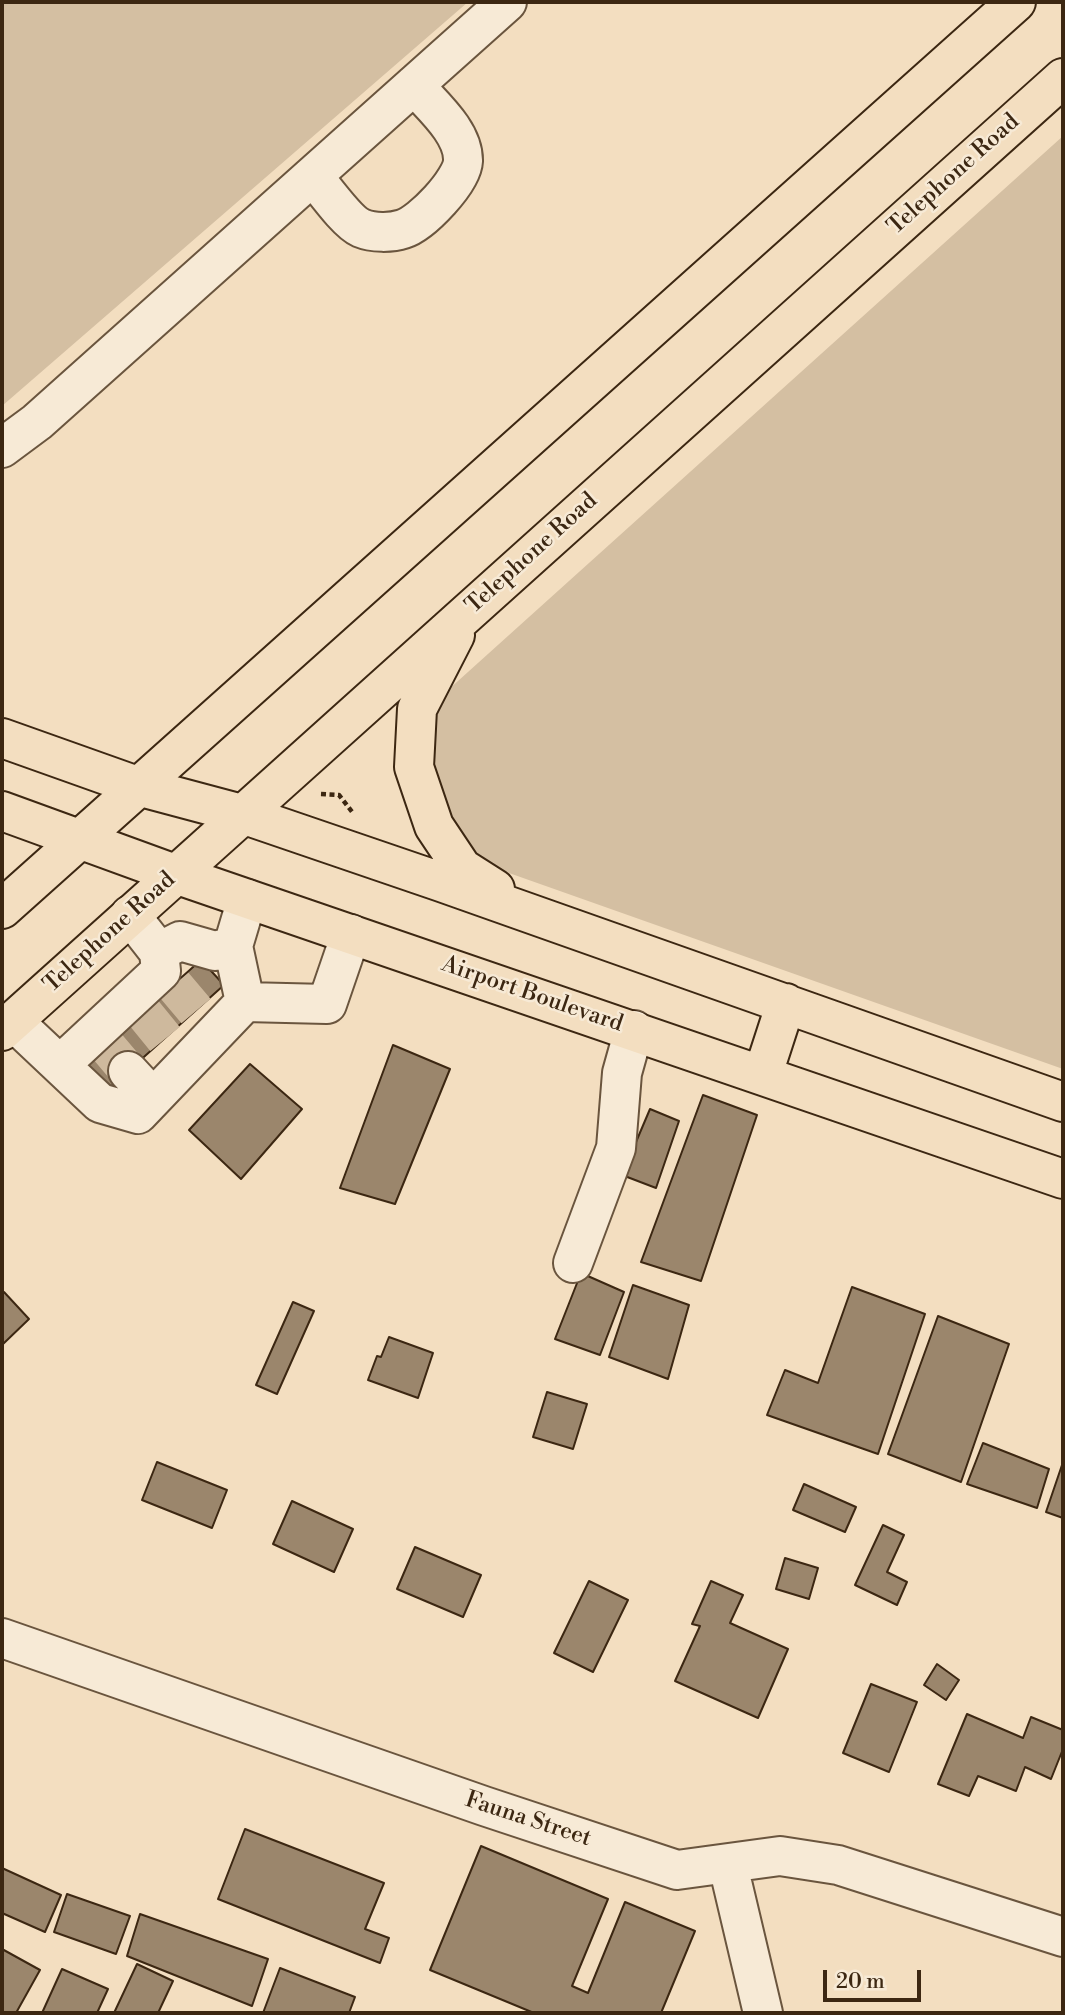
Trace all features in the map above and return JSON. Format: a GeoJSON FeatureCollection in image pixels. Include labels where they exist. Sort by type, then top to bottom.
{"type":"FeatureCollection","features":[{"type":"Feature","properties":{"kind":"main road"},"geometry":{"type":"LineString","coordinates":[[2,909],[1016,2]]}},
{"type":"Feature","properties":{"kind":"main road","name":"Telephone Road"},"geometry":{"type":"LineString","coordinates":[[7,1026],[1063,78]]}},
{"type":"Feature","properties":{"kind":"main road"},"geometry":{"type":"LineString","coordinates":[[470,610],[446,648],[417,709],[414,767],[434,825],[462,868],[536,914]]}},
{"type":"Feature","properties":{"kind":"main road"},"geometry":{"type":"LineString","coordinates":[[2,738],[137,786],[243,814],[536,914],[1063,1102]]}},
{"type":"Feature","properties":{"kind":"main road","name":"Airport Boulevard"},"geometry":{"type":"LineString","coordinates":[[2,811],[76,840],[1063,1179]]}},
{"type":"Feature","properties":{"kind":"main road"},"geometry":{"type":"LineString","coordinates":[[763,1074],[786,1003]]}},
{"type":"Feature","properties":{"kind":"street"},"geometry":{"type":"LineString","coordinates":[[2,448],[37,422],[507,2]]}},
{"type":"Feature","properties":{"kind":"street"},"geometry":{"type":"LineString","coordinates":[[313,176],[358,227],[390,231],[417,222],[450,188],[463,162],[459,142],[453,132],[414,85]]}},
{"type":"Feature","properties":{"kind":"street"},"geometry":{"type":"LineString","coordinates":[[245,1002],[233,946],[247,899]]}},
{"type":"Feature","properties":{"kind":"street"},"geometry":{"type":"LineString","coordinates":[[130,915],[181,990],[245,1002],[327,1004],[351,934]]}},
{"type":"Feature","properties":{"kind":"street"},"geometry":{"type":"LineString","coordinates":[[120,1062],[156,1028],[181,990],[180,941],[215,951],[233,946]]}},
{"type":"Feature","properties":{"kind":"street"},"geometry":{"type":"LineString","coordinates":[[61,1063],[120,1062],[156,1028],[181,990]]}},
{"type":"Feature","properties":{"kind":"street"},"geometry":{"type":"LineString","coordinates":[[7,1026],[61,1063],[100,1103],[138,1114],[120,1062]]}},
{"type":"Feature","properties":{"kind":"street"},"geometry":{"type":"LineString","coordinates":[[573,1264],[615,1147],[622,1073],[634,1030]]}},
{"type":"Feature","properties":{"kind":"street","name":"Fauna Street"},"geometry":{"type":"LineString","coordinates":[[2,1638],[484,1806],[677,1870],[728,1866],[780,1856],[838,1865],[1063,1937]]}},
{"type":"Feature","properties":{"kind":"street"},"geometry":{"type":"LineString","coordinates":[[728,1866],[763,2013]]}},
{"type":"Feature","properties":{"kind":"shaded area"},"geometry":{"type":"Polygon","coordinates":[[[2,2],[468,2],[2,406],[2,2]]]}},
{"type":"Feature","properties":{"kind":"shaded area"},"geometry":{"type":"Polygon","coordinates":[[[1063,136],[1063,1069],[509,873],[466,854],[427,763],[438,699],[1063,136]]]}},
{"type":"Feature","properties":{"kind":"building"},"geometry":{"type":"Polygon","coordinates":[[[201,960],[224,985],[106,1091],[83,1065],[201,960]]]}},
{"type":"Feature","properties":{"kind":"building"},"geometry":{"type":"Polygon","coordinates":[[[393,1045],[450,1069],[395,1204],[340,1188],[393,1045]]]}},
{"type":"Feature","properties":{"kind":"building"},"geometry":{"type":"Polygon","coordinates":[[[250,1064],[302,1109],[241,1179],[189,1130],[250,1064]]]}},
{"type":"Feature","properties":{"kind":"building"},"geometry":{"type":"Polygon","coordinates":[[[703,1095],[757,1115],[701,1281],[641,1262],[703,1095]]]}},
{"type":"Feature","properties":{"kind":"building"},"geometry":{"type":"Polygon","coordinates":[[[650,1109],[679,1121],[656,1188],[622,1175],[650,1109]]]}},
{"type":"Feature","properties":{"kind":"building"},"geometry":{"type":"Polygon","coordinates":[[[581,1273],[624,1292],[600,1355],[555,1339],[581,1273]]]}},
{"type":"Feature","properties":{"kind":"building"},"geometry":{"type":"Polygon","coordinates":[[[633,1285],[689,1305],[668,1379],[609,1357],[633,1285]]]}},
{"type":"Feature","properties":{"kind":"building"},"geometry":{"type":"Polygon","coordinates":[[[852,1287],[925,1314],[878,1454],[767,1415],[785,1370],[818,1383],[852,1287]]]}},
{"type":"Feature","properties":{"kind":"building"},"geometry":{"type":"Polygon","coordinates":[[[4,1292],[29,1319],[2,1345],[2,1295],[4,1292]]]}},
{"type":"Feature","properties":{"kind":"building"},"geometry":{"type":"Polygon","coordinates":[[[293,1302],[314,1311],[277,1394],[256,1385],[293,1302]]]}},
{"type":"Feature","properties":{"kind":"building"},"geometry":{"type":"Polygon","coordinates":[[[938,1316],[1009,1344],[961,1482],[888,1454],[938,1316]]]}},
{"type":"Feature","properties":{"kind":"building"},"geometry":{"type":"Polygon","coordinates":[[[389,1337],[433,1353],[418,1398],[368,1380],[377,1356],[381,1357],[389,1337]]]}},
{"type":"Feature","properties":{"kind":"building"},"geometry":{"type":"Polygon","coordinates":[[[547,1392],[587,1404],[573,1449],[533,1437],[547,1392]]]}},
{"type":"Feature","properties":{"kind":"building"},"geometry":{"type":"Polygon","coordinates":[[[983,1443],[1049,1469],[1037,1508],[967,1484],[983,1443]]]}},
{"type":"Feature","properties":{"kind":"building"},"geometry":{"type":"Polygon","coordinates":[[[157,1462],[227,1490],[212,1528],[142,1500],[157,1462]]]}},
{"type":"Feature","properties":{"kind":"building"},"geometry":{"type":"Polygon","coordinates":[[[1063,1465],[1063,1518],[1046,1512],[1063,1465]]]}},
{"type":"Feature","properties":{"kind":"building"},"geometry":{"type":"Polygon","coordinates":[[[804,1484],[856,1507],[845,1532],[793,1510],[804,1484]]]}},
{"type":"Feature","properties":{"kind":"building"},"geometry":{"type":"Polygon","coordinates":[[[292,1501],[353,1529],[334,1572],[273,1544],[292,1501]]]}},
{"type":"Feature","properties":{"kind":"building"},"geometry":{"type":"Polygon","coordinates":[[[883,1525],[904,1535],[887,1572],[907,1582],[897,1605],[855,1585],[883,1525]]]}},
{"type":"Feature","properties":{"kind":"building"},"geometry":{"type":"Polygon","coordinates":[[[415,1547],[481,1575],[463,1617],[397,1589],[415,1547]]]}},
{"type":"Feature","properties":{"kind":"building"},"geometry":{"type":"Polygon","coordinates":[[[785,1558],[818,1568],[809,1599],[776,1589],[785,1558]]]}},
{"type":"Feature","properties":{"kind":"building"},"geometry":{"type":"Polygon","coordinates":[[[589,1581],[628,1600],[593,1672],[554,1653],[589,1581]]]}},
{"type":"Feature","properties":{"kind":"building"},"geometry":{"type":"Polygon","coordinates":[[[711,1581],[743,1595],[730,1623],[788,1649],[758,1718],[675,1681],[700,1626],[692,1624],[711,1581]]]}},
{"type":"Feature","properties":{"kind":"building"},"geometry":{"type":"Polygon","coordinates":[[[937,1664],[959,1680],[946,1700],[924,1685],[937,1664]]]}},
{"type":"Feature","properties":{"kind":"building"},"geometry":{"type":"Polygon","coordinates":[[[871,1684],[917,1702],[889,1772],[843,1753],[871,1684]]]}},
{"type":"Feature","properties":{"kind":"building"},"geometry":{"type":"Polygon","coordinates":[[[967,1714],[1023,1738],[1031,1717],[1063,1730],[1063,1749],[1051,1779],[1025,1767],[1016,1791],[978,1776],[969,1796],[938,1784],[967,1714]]]}},
{"type":"Feature","properties":{"kind":"building"},"geometry":{"type":"Polygon","coordinates":[[[245,1829],[384,1883],[365,1929],[389,1938],[380,1963],[218,1899],[245,1829]]]}},
{"type":"Feature","properties":{"kind":"building"},"geometry":{"type":"Polygon","coordinates":[[[481,1846],[608,1899],[572,1986],[588,1993],[625,1902],[695,1931],[661,2013],[534,2013],[430,1970],[481,1846]]]}},
{"type":"Feature","properties":{"kind":"building"},"geometry":{"type":"Polygon","coordinates":[[[2,1868],[61,1895],[45,1932],[2,1913],[2,1868]]]}},
{"type":"Feature","properties":{"kind":"building"},"geometry":{"type":"Polygon","coordinates":[[[67,1894],[130,1916],[116,1954],[54,1932],[67,1894]]]}},
{"type":"Feature","properties":{"kind":"building"},"geometry":{"type":"Polygon","coordinates":[[[140,1914],[268,1959],[252,2006],[127,1956],[140,1914]]]}},
{"type":"Feature","properties":{"kind":"building"},"geometry":{"type":"Polygon","coordinates":[[[2,1949],[40,1970],[16,2013],[2,2013],[2,1949]]]}},
{"type":"Feature","properties":{"kind":"building"},"geometry":{"type":"Polygon","coordinates":[[[137,1964],[173,1981],[158,2013],[114,2013],[137,1964]]]}},
{"type":"Feature","properties":{"kind":"building"},"geometry":{"type":"Polygon","coordinates":[[[280,1968],[355,1997],[349,2013],[263,2013],[280,1968]]]}},
{"type":"Feature","properties":{"kind":"building"},"geometry":{"type":"Polygon","coordinates":[[[62,1969],[108,1989],[97,2013],[42,2013],[62,1969]]]}},
{"type":"Feature","properties":{"kind":"tunnel"},"geometry":{"type":"LineString","coordinates":[[174,985],[196,1011]]}},
{"type":"Feature","properties":{"kind":"tunnel"},"geometry":{"type":"LineString","coordinates":[[143,1012],[165,1039]]}},
{"type":"Feature","properties":{"kind":"tunnel"},"geometry":{"type":"LineString","coordinates":[[106,1045],[128,1071]]}}]}
